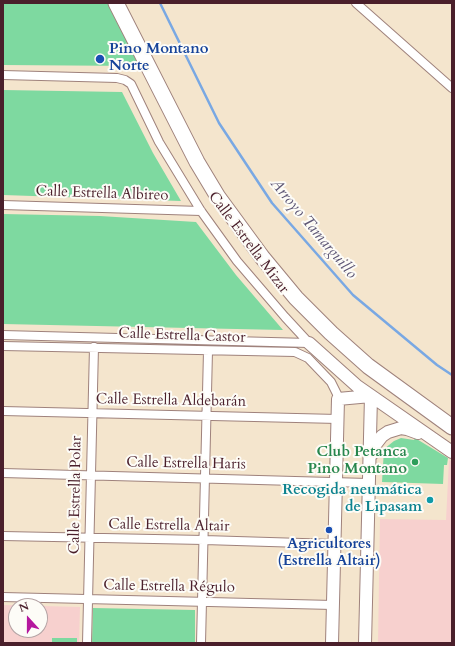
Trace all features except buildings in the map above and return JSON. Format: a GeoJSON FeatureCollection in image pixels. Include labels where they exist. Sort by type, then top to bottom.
{"type":"FeatureCollection","features":[{"type":"Feature","properties":{"kind":"highway"},"geometry":{"type":"LineString","coordinates":[[116,3],[197,162],[218,197],[262,257],[296,298],[331,333],[363,361],[452,427]]}},
{"type":"Feature","properties":{"kind":"highway"},"geometry":{"type":"LineString","coordinates":[[126,3],[206,158],[238,210],[270,253],[303,291],[336,325],[372,358],[452,415]]}},
{"type":"Feature","properties":{"kind":"street"},"geometry":{"type":"LineString","coordinates":[[356,3],[452,88]]}},
{"type":"Feature","properties":{"kind":"street","name":"Calle Estrella Mizar"},"geometry":{"type":"LineString","coordinates":[[3,75],[117,78],[125,80],[131,84],[159,142],[201,211],[237,261],[309,343],[357,386],[436,442]]}},
{"type":"Feature","properties":{"kind":"street","name":"Calle Estrella Albireo"},"geometry":{"type":"LineString","coordinates":[[3,205],[201,211]]}},
{"type":"Feature","properties":{"kind":"street","name":"Calle Estrella Castor"},"geometry":{"type":"LineString","coordinates":[[3,335],[309,343]]}},
{"type":"Feature","properties":{"kind":"street","name":"Calle Estrella Castor"},"geometry":{"type":"LineString","coordinates":[[3,346],[295,352],[308,358],[331,382],[338,399]]}},
{"type":"Feature","properties":{"kind":"street","name":"Calle Estrella Polar"},"geometry":{"type":"LineString","coordinates":[[87,643],[94,347]]}},
{"type":"Feature","properties":{"kind":"street"},"geometry":{"type":"LineString","coordinates":[[201,643],[208,351]]}},
{"type":"Feature","properties":{"kind":"street"},"geometry":{"type":"LineString","coordinates":[[332,643],[338,399],[371,396],[365,643]]}},
{"type":"Feature","properties":{"kind":"street","name":"Calle Estrella Aldebarán"},"geometry":{"type":"LineString","coordinates":[[3,411],[338,419]]}},
{"type":"Feature","properties":{"kind":"street"},"geometry":{"type":"LineString","coordinates":[[369,461],[375,444],[382,436],[394,429],[407,429],[436,442],[452,452]]}},
{"type":"Feature","properties":{"kind":"street","name":"Calle Estrella Haris"},"geometry":{"type":"LineString","coordinates":[[3,473],[368,483]]}},
{"type":"Feature","properties":{"kind":"street","name":"Calle Estrella Altair"},"geometry":{"type":"LineString","coordinates":[[3,536],[335,544]]}},
{"type":"Feature","properties":{"kind":"street","name":"Calle Estrella Régulo"},"geometry":{"type":"LineString","coordinates":[[3,597],[333,605]]}},
{"type":"Feature","properties":{"kind":"shaded area"},"geometry":{"type":"Polygon","coordinates":[[[449,460],[452,462],[452,643],[378,643],[380,519],[446,520],[449,460]]]}},
{"type":"Feature","properties":{"kind":"shaded area"},"geometry":{"type":"Polygon","coordinates":[[[3,605],[8,605],[8,638],[48,638],[48,606],[80,607],[79,643],[3,643],[3,605]]]}},
{"type":"Feature","properties":{"kind":"green space"},"geometry":{"type":"Polygon","coordinates":[[[3,3],[108,3],[139,66],[3,65],[3,3]]]}},
{"type":"Feature","properties":{"kind":"green space"},"geometry":{"type":"Polygon","coordinates":[[[3,90],[122,92],[153,153],[181,201],[3,195],[3,90]]]}},
{"type":"Feature","properties":{"kind":"green space"},"geometry":{"type":"Polygon","coordinates":[[[3,214],[100,216],[196,222],[236,275],[283,330],[3,324],[3,214]]]}},
{"type":"Feature","properties":{"kind":"green space","name":"Club Petanca Pino Montano"},"geometry":{"type":"Polygon","coordinates":[[[401,438],[414,440],[415,438],[448,458],[447,465],[444,465],[443,484],[382,482],[384,449],[394,441],[401,438]]]}},
{"type":"Feature","properties":{"kind":"green space"},"geometry":{"type":"Polygon","coordinates":[[[93,608],[195,610],[195,643],[92,643],[93,608]]]}},
{"type":"Feature","properties":{"kind":"green space"},"geometry":{"type":"Polygon","coordinates":[[[52,638],[77,638],[77,643],[52,643],[52,638]]]}},
{"type":"Feature","properties":{"kind":"waterway","name":"Arroyo Tamarguillo"},"geometry":{"type":"LineString","coordinates":[[160,3],[219,123],[272,203],[353,295],[437,365],[452,375]]}},
{"type":"Feature","properties":{"kind":"place","name":"Pino Montano Norte"},"geometry":{"type":"Point","coordinates":[100,59]}},
{"type":"Feature","properties":{"kind":"place","name":"Club Petanca Pino Montano"},"geometry":{"type":"Point","coordinates":[415,462]}},
{"type":"Feature","properties":{"kind":"place","name":"Recogida neumática de Lipasam"},"geometry":{"type":"Point","coordinates":[430,500]}},
{"type":"Feature","properties":{"kind":"place","name":"Agricultores (Estrella Altair)"},"geometry":{"type":"Point","coordinates":[329,530]}}]}
